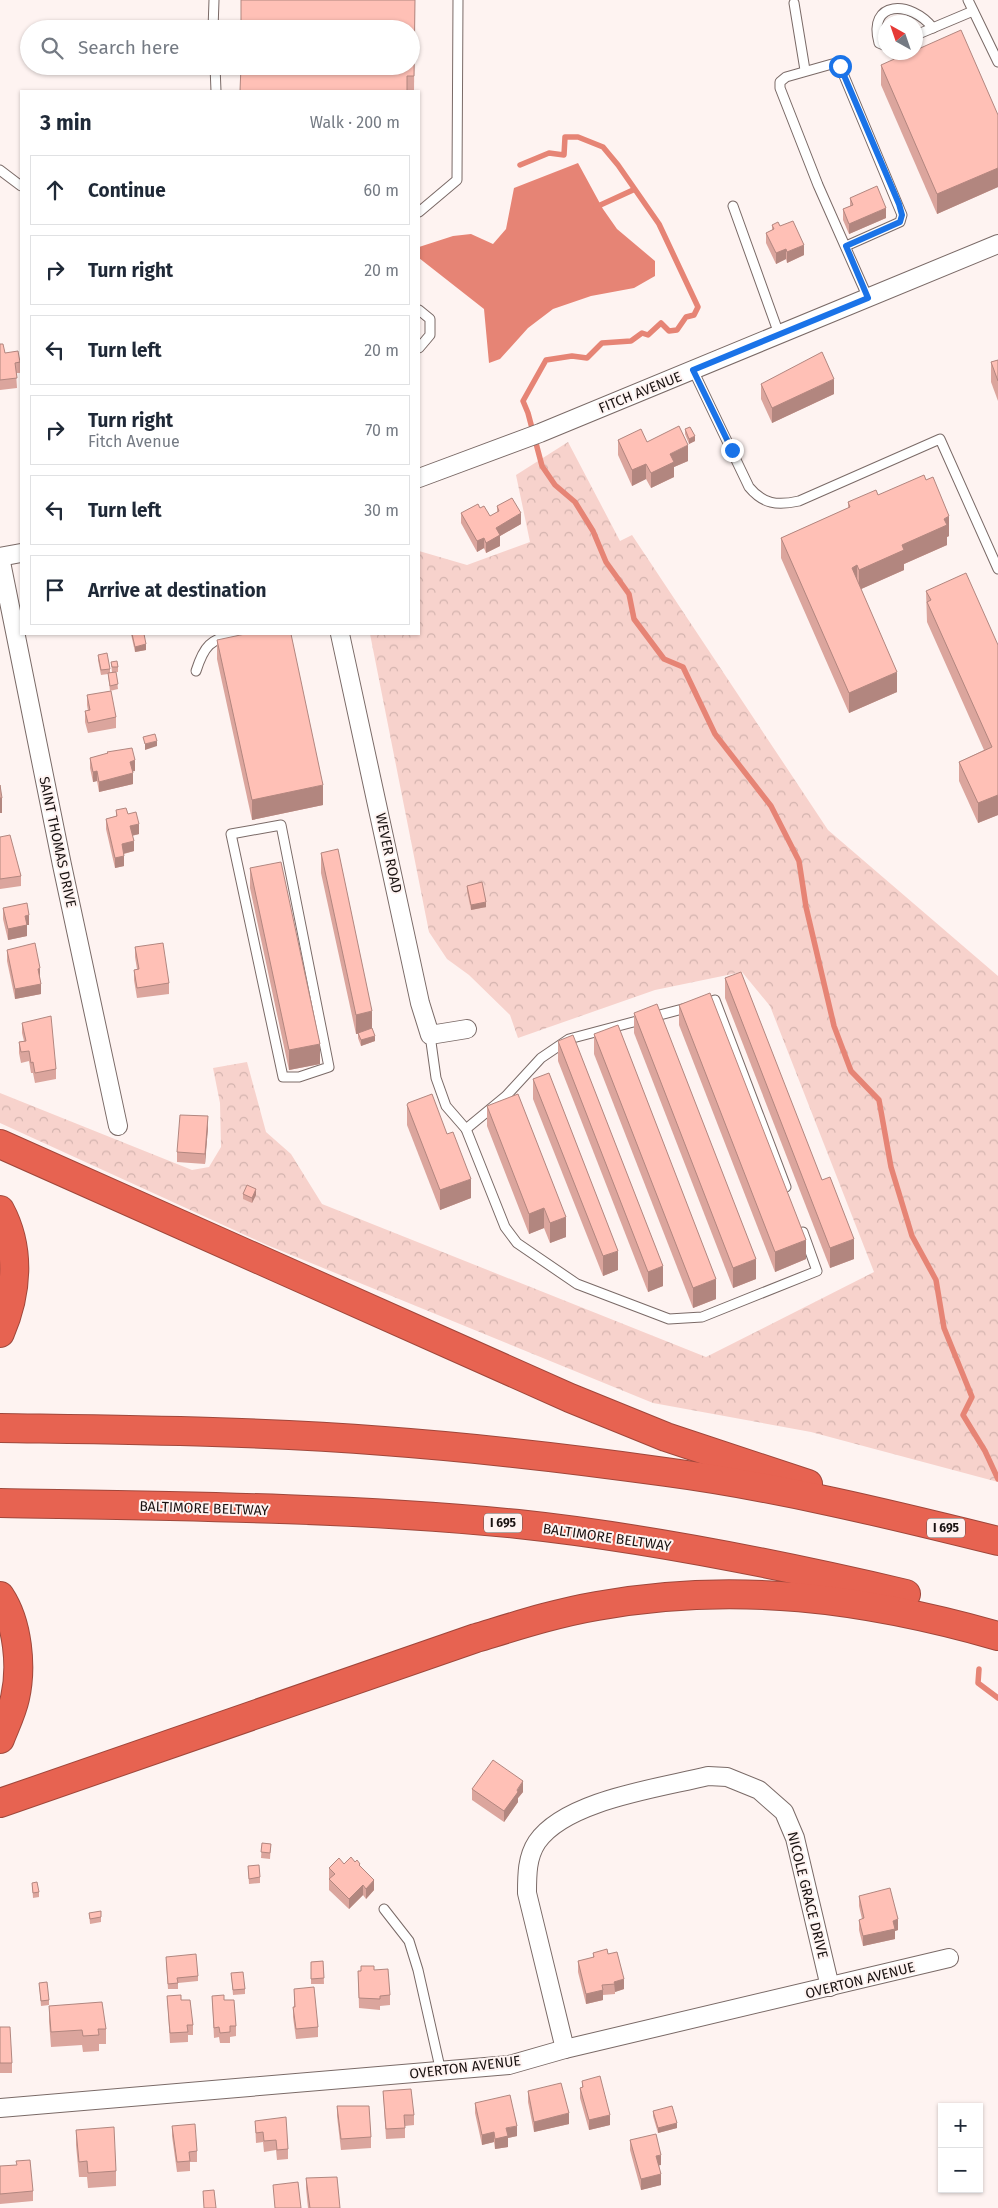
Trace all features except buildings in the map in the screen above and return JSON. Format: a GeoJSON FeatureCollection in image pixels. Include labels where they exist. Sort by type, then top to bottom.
{"type":"FeatureCollection","features":[{"type":"Feature","properties":{"kind":"highway"},"geometry":{"type":"LineString","coordinates":[[0,1144],[570,1398],[666,1437],[768,1469],[894,1516]]}},
{"type":"Feature","properties":{"kind":"highway"},"geometry":{"type":"LineString","coordinates":[[0,1210],[13,1245],[15,1276],[11,1307],[0,1333]]}},
{"type":"Feature","properties":{"kind":"highway","name":"I 695"},"geometry":{"type":"LineString","coordinates":[[0,1428],[382,1440],[511,1452],[669,1472],[894,1516],[998,1541]]}},
{"type":"Feature","properties":{"kind":"highway","name":"BALTIMORE BELTWAY"},"geometry":{"type":"LineString","coordinates":[[0,1504],[381,1514],[518,1524],[657,1543],[761,1561],[998,1616]]}},
{"type":"Feature","properties":{"kind":"highway"},"geometry":{"type":"LineString","coordinates":[[0,1803],[476,1638],[543,1618],[598,1606],[717,1594],[794,1596],[866,1604],[998,1636]]}},
{"type":"Feature","properties":{"kind":"highway"},"geometry":{"type":"LineString","coordinates":[[0,1596],[8,1608],[17,1652],[15,1699],[0,1739]]}},
{"type":"Feature","properties":{"kind":"street","name":"FITCH AVENUE"},"geometry":{"type":"LineString","coordinates":[[420,478],[540,433],[998,244]]}},
{"type":"Feature","properties":{"kind":"street"},"geometry":{"type":"LineString","coordinates":[[0,557],[20,553]]}},
{"type":"Feature","properties":{"kind":"street","name":"SAINT THOMAS DRIVE"},"geometry":{"type":"LineString","coordinates":[[0,557],[64,875],[118,1126]]}},
{"type":"Feature","properties":{"kind":"street","name":"WEVER ROAD"},"geometry":{"type":"LineString","coordinates":[[340,635],[420,1003],[430,1035]]}},
{"type":"Feature","properties":{"kind":"street"},"geometry":{"type":"LineString","coordinates":[[430,1035],[467,1029]]}},
{"type":"Feature","properties":{"kind":"street","name":"NICOLE GRACE DRIVE"},"geometry":{"type":"LineString","coordinates":[[565,2049],[527,1893],[527,1868],[536,1843],[550,1827],[592,1804],[708,1776],[727,1777],[759,1790],[784,1812],[795,1838],[830,1987]]}},
{"type":"Feature","properties":{"kind":"street","name":"OVERTON AVENUE"},"geometry":{"type":"LineString","coordinates":[[0,2108],[509,2065],[565,2049],[949,1958]]}},
{"type":"Feature","properties":{"kind":"lane"},"geometry":{"type":"LineString","coordinates":[[213,20],[214,0]]}},
{"type":"Feature","properties":{"kind":"lane"},"geometry":{"type":"LineString","coordinates":[[420,211],[457,180],[458,0]]}},
{"type":"Feature","properties":{"kind":"lane"},"geometry":{"type":"LineString","coordinates":[[968,0],[998,62]]}},
{"type":"Feature","properties":{"kind":"lane"},"geometry":{"type":"LineString","coordinates":[[794,2],[805,70]]}},
{"type":"Feature","properties":{"kind":"lane"},"geometry":{"type":"LineString","coordinates":[[882,15],[890,5],[903,3],[925,15],[933,28]]}},
{"type":"Feature","properties":{"kind":"lane"},"geometry":{"type":"LineString","coordinates":[[923,32],[973,11]]}},
{"type":"Feature","properties":{"kind":"lane"},"geometry":{"type":"LineString","coordinates":[[878,23],[876,33],[878,40]]}},
{"type":"Feature","properties":{"kind":"lane"},"geometry":{"type":"LineString","coordinates":[[846,246],[900,222],[902,215],[840,66],[832,64],[805,70],[786,77],[780,82],[780,88],[818,185],[868,298]]}},
{"type":"Feature","properties":{"kind":"lane"},"geometry":{"type":"LineString","coordinates":[[215,75],[216,90]]}},
{"type":"Feature","properties":{"kind":"lane"},"geometry":{"type":"LineString","coordinates":[[0,170],[20,185]]}},
{"type":"Feature","properties":{"kind":"lane"},"geometry":{"type":"LineString","coordinates":[[733,206],[779,334]]}},
{"type":"Feature","properties":{"kind":"lane"},"geometry":{"type":"LineString","coordinates":[[420,311],[430,318],[430,335],[420,347]]}},
{"type":"Feature","properties":{"kind":"lane"},"geometry":{"type":"LineString","coordinates":[[693,370],[749,486],[757,497],[767,503],[783,504],[799,501],[940,439],[998,569]]}},
{"type":"Feature","properties":{"kind":"lane"},"geometry":{"type":"LineString","coordinates":[[196,671],[202,654],[210,643],[220,637],[231,635]]}},
{"type":"Feature","properties":{"kind":"lane"},"geometry":{"type":"LineString","coordinates":[[281,825],[329,1066],[318,1072],[299,1077],[283,1077],[231,834],[281,825]]}},
{"type":"Feature","properties":{"kind":"lane"},"geometry":{"type":"LineString","coordinates":[[466,1129],[506,1096],[541,1058],[569,1039],[715,1000],[789,1196]]}},
{"type":"Feature","properties":{"kind":"lane"},"geometry":{"type":"LineString","coordinates":[[430,1035],[436,1078],[446,1106],[466,1129],[506,1227],[517,1243],[577,1284],[669,1319],[702,1317],[817,1271],[800,1224]]}},
{"type":"Feature","properties":{"kind":"lane"},"geometry":{"type":"LineString","coordinates":[[384,1909],[409,1941],[418,1970],[442,2072]]}},
{"type":"Feature","properties":{"kind":"green space"},"geometry":{"type":"Polygon","coordinates":[[[568,442],[620,541],[632,535],[828,830],[998,976],[998,1482],[811,1432],[653,1403],[267,1245],[0,1123],[0,1093],[192,1170],[209,1167],[221,1147],[220,1103],[213,1068],[247,1062],[266,1132],[291,1154],[322,1204],[706,1357],[874,1272],[770,1006],[742,972],[655,990],[518,1038],[510,1015],[469,975],[447,959],[429,932],[370,635],[420,635],[420,551],[467,565],[530,542],[516,475],[568,442]]]}},
{"type":"Feature","properties":{"kind":"shaded area"},"geometry":{"type":"Polygon","coordinates":[[[578,163],[603,209],[617,229],[655,261],[655,276],[634,288],[591,296],[553,309],[528,328],[500,359],[489,363],[484,309],[420,259],[420,247],[453,236],[471,234],[493,244],[506,229],[514,188],[578,163]]]}},
{"type":"Feature","properties":{"kind":"waterway"},"geometry":{"type":"LineString","coordinates":[[520,165],[549,153],[564,155],[565,137],[578,137],[603,147],[618,165],[659,224],[698,307],[694,315],[686,317],[677,330],[669,331],[661,323],[648,335],[642,333],[631,341],[602,343],[587,358],[572,356],[546,360],[523,401],[542,466],[555,485],[575,502],[593,531],[606,562],[629,594],[634,619],[664,659],[683,667],[715,734],[771,806],[799,861],[806,907],[834,1026],[851,1071],[879,1100],[891,1167],[912,1236],[936,1280],[944,1328],[972,1397],[963,1415],[985,1451],[998,1479]]}},
{"type":"Feature","properties":{"kind":"waterway"},"geometry":{"type":"LineString","coordinates":[[596,207],[633,190]]}},
{"type":"Feature","properties":{"kind":"waterway"},"geometry":{"type":"LineString","coordinates":[[979,1669],[978,1683],[998,1698]]}},
{"type":"Feature","properties":{"kind":"route"},"geometry":{"type":"LineString","coordinates":[[732,450],[693,370],[868,298],[846,246],[900,222],[902,215],[840,66]]}}]}
